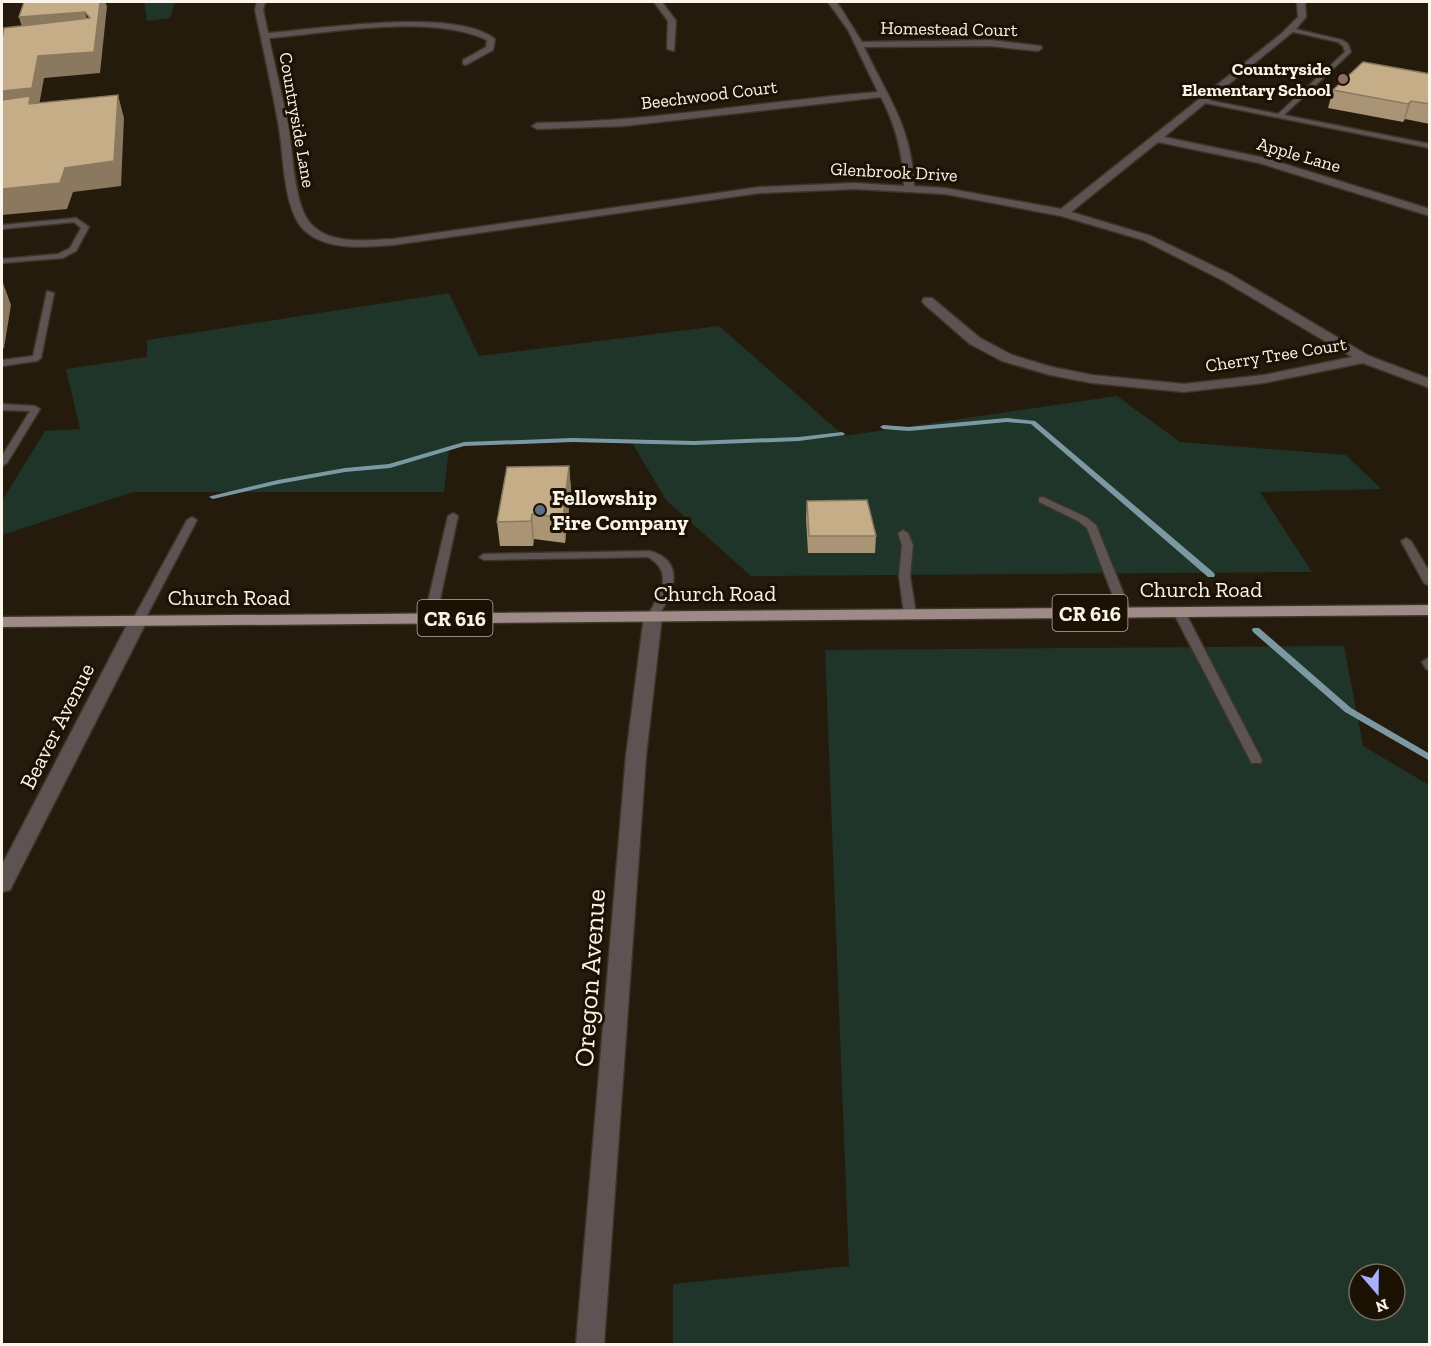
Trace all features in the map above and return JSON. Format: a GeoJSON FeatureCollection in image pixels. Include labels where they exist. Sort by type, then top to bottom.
{"type":"FeatureCollection","features":[{"type":"Feature","properties":{"kind":"main road","name":"Church Road"},"geometry":{"type":"LineString","coordinates":[[2,622],[1430,610]]}},
{"type":"Feature","properties":{"kind":"street","name":"Countryside Lane"},"geometry":{"type":"LineString","coordinates":[[261,2],[259,10],[287,144],[295,200],[302,221],[320,236]]}},
{"type":"Feature","properties":{"kind":"street"},"geometry":{"type":"LineString","coordinates":[[658,2],[672,21],[671,49]]}},
{"type":"Feature","properties":{"kind":"street"},"geometry":{"type":"LineString","coordinates":[[832,2],[859,45],[904,134],[909,188]]}},
{"type":"Feature","properties":{"kind":"street"},"geometry":{"type":"LineString","coordinates":[[1064,213],[1291,30],[1303,15],[1301,2]]}},
{"type":"Feature","properties":{"kind":"street"},"geometry":{"type":"LineString","coordinates":[[265,36],[413,25],[456,26],[478,31],[491,39],[490,48],[466,62]]}},
{"type":"Feature","properties":{"kind":"street","name":"Homestead Court"},"geometry":{"type":"LineString","coordinates":[[859,45],[990,43],[1038,48]]}},
{"type":"Feature","properties":{"kind":"street","name":"Beechwood Court"},"geometry":{"type":"LineString","coordinates":[[537,126],[584,126],[827,97],[885,94]]}},
{"type":"Feature","properties":{"kind":"street","name":"Apple Lane"},"geometry":{"type":"LineString","coordinates":[[1158,139],[1261,160],[1430,213]]}},
{"type":"Feature","properties":{"kind":"street","name":"Glenbrook Drive"},"geometry":{"type":"LineString","coordinates":[[320,236],[349,242],[393,242],[760,190],[832,186],[909,188],[988,198],[1064,213],[1126,231],[1186,256],[1255,293],[1364,359],[1430,384]]}},
{"type":"Feature","properties":{"kind":"street","name":"Cherry Tree Court"},"geometry":{"type":"LineString","coordinates":[[928,301],[975,341],[1007,358],[1050,371],[1092,379],[1184,388],[1264,379],[1364,359]]}},
{"type":"Feature","properties":{"kind":"street","name":"Oregon Avenue"},"geometry":{"type":"LineString","coordinates":[[590,1344],[636,756],[653,616]]}},
{"type":"Feature","properties":{"kind":"street","name":"Beaver Avenue"},"geometry":{"type":"LineString","coordinates":[[2,884],[138,621]]}},
{"type":"Feature","properties":{"kind":"lane"},"geometry":{"type":"LineString","coordinates":[[1278,117],[1348,52],[1346,45],[1340,41],[1291,30]]}},
{"type":"Feature","properties":{"kind":"lane"},"geometry":{"type":"LineString","coordinates":[[1202,101],[1430,146]]}},
{"type":"Feature","properties":{"kind":"lane"},"geometry":{"type":"LineString","coordinates":[[2,227],[76,220],[85,227],[73,249],[60,256],[2,261]]}},
{"type":"Feature","properties":{"kind":"lane"},"geometry":{"type":"LineString","coordinates":[[2,363],[37,358],[50,293]]}},
{"type":"Feature","properties":{"kind":"lane"},"geometry":{"type":"LineString","coordinates":[[2,407],[35,409],[2,463]]}},
{"type":"Feature","properties":{"kind":"lane"},"geometry":{"type":"LineString","coordinates":[[1043,500],[1082,519],[1092,527],[1125,612]]}},
{"type":"Feature","properties":{"kind":"lane"},"geometry":{"type":"LineString","coordinates":[[430,618],[453,516]]}},
{"type":"Feature","properties":{"kind":"lane"},"geometry":{"type":"LineString","coordinates":[[138,621],[192,520]]}},
{"type":"Feature","properties":{"kind":"lane"},"geometry":{"type":"LineString","coordinates":[[903,533],[908,543],[909,553],[903,568],[910,614]]}},
{"type":"Feature","properties":{"kind":"lane"},"geometry":{"type":"LineString","coordinates":[[1406,541],[1430,583]]}},
{"type":"Feature","properties":{"kind":"lane"},"geometry":{"type":"LineString","coordinates":[[484,557],[650,554],[660,558],[665,565],[670,582],[668,591],[653,616]]}},
{"type":"Feature","properties":{"kind":"lane"},"geometry":{"type":"LineString","coordinates":[[1179,612],[1256,760]]}},
{"type":"Feature","properties":{"kind":"green space"},"geometry":{"type":"Polygon","coordinates":[[[144,2],[175,2],[170,18],[147,21],[144,2]]]}},
{"type":"Feature","properties":{"kind":"green space"},"geometry":{"type":"Polygon","coordinates":[[[449,293],[479,356],[719,326],[844,436],[1117,396],[1180,442],[1346,455],[1381,489],[1260,492],[1312,572],[751,576],[666,500],[631,441],[485,443],[449,448],[444,492],[133,492],[2,535],[2,501],[45,431],[80,429],[66,369],[147,357],[147,340],[449,293]]]}},
{"type":"Feature","properties":{"kind":"green space"},"geometry":{"type":"Polygon","coordinates":[[[1344,646],[1363,746],[1429,785],[1429,1344],[673,1344],[673,1284],[849,1266],[825,650],[1344,646]]]}},
{"type":"Feature","properties":{"kind":"building"},"geometry":{"type":"Polygon","coordinates":[[[24,2],[100,2],[94,52],[38,56],[32,88],[2,91],[4,28],[90,18],[85,12],[19,17],[24,2]]]}},
{"type":"Feature","properties":{"kind":"building"},"geometry":{"type":"Polygon","coordinates":[[[1363,62],[1430,74],[1430,104],[1411,101],[1408,104],[1333,90],[1363,62]]]}},
{"type":"Feature","properties":{"kind":"building"},"geometry":{"type":"Polygon","coordinates":[[[118,95],[114,161],[65,168],[60,183],[2,189],[2,100],[30,96],[29,104],[118,95]]]}},
{"type":"Feature","properties":{"kind":"building"},"geometry":{"type":"Polygon","coordinates":[[[569,466],[563,518],[532,514],[531,521],[497,522],[507,467],[569,466]]]}},
{"type":"Feature","properties":{"kind":"building"},"geometry":{"type":"Polygon","coordinates":[[[867,500],[876,536],[809,536],[807,501],[867,500]]]}},
{"type":"Feature","properties":{"kind":"waterway"},"geometry":{"type":"LineString","coordinates":[[883,427],[909,429],[1007,420],[1033,422],[1211,575]]}},
{"type":"Feature","properties":{"kind":"waterway"},"geometry":{"type":"LineString","coordinates":[[213,497],[345,470],[390,466],[464,444],[573,440],[694,443],[799,439],[842,434]]}},
{"type":"Feature","properties":{"kind":"waterway"},"geometry":{"type":"LineString","coordinates":[[1256,630],[1348,710],[1430,758]]}},
{"type":"Feature","properties":{"kind":"place","name":"Countryside Elementary School"},"geometry":{"type":"Point","coordinates":[1343,79]}},
{"type":"Feature","properties":{"kind":"place","name":"Fellowship Fire Company"},"geometry":{"type":"Point","coordinates":[540,510]}}]}
